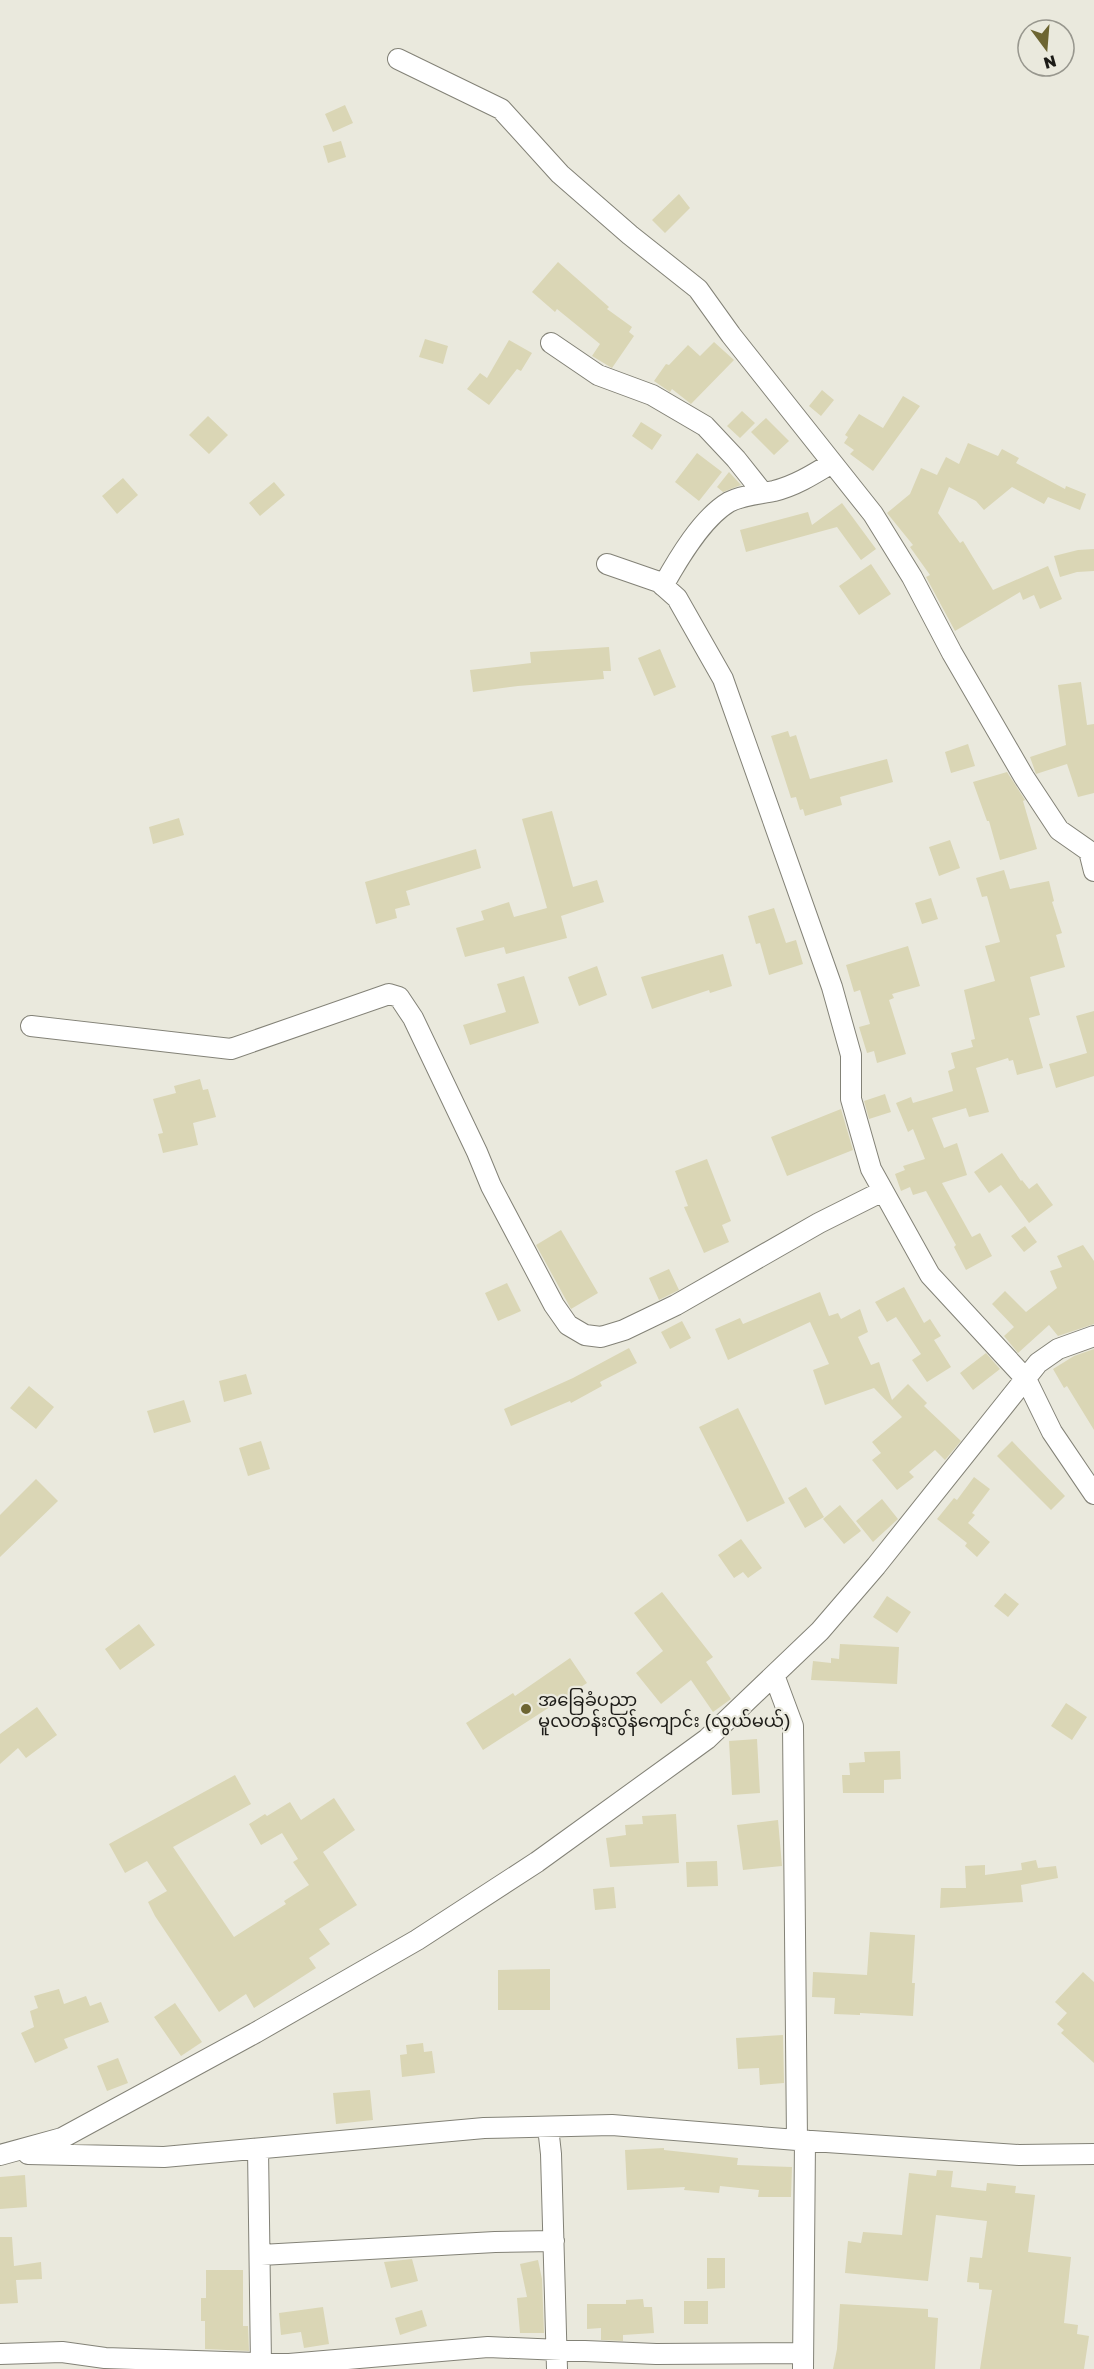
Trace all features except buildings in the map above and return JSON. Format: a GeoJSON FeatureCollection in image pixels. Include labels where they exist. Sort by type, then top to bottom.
{"type":"FeatureCollection","features":[{"type":"Feature","properties":{"kind":"street"},"geometry":{"type":"LineString","coordinates":[[398,59],[501,109],[560,174],[630,235],[699,289],[731,335],[873,514],[912,577],[1024,777],[1059,830],[1089,850],[1094,871]]}},
{"type":"Feature","properties":{"kind":"street"},"geometry":{"type":"LineString","coordinates":[[551,343],[598,375],[652,396],[705,426],[736,459],[763,493]]}},
{"type":"Feature","properties":{"kind":"street"},"geometry":{"type":"LineString","coordinates":[[663,586],[681,554],[705,524],[729,502],[798,482],[832,463]]}},
{"type":"Feature","properties":{"kind":"street"},"geometry":{"type":"LineString","coordinates":[[607,564],[659,582],[677,598],[723,679],[832,987],[851,1055],[851,1099],[871,1169],[930,1275],[1026,1379],[1052,1432],[1094,1494]]}},
{"type":"Feature","properties":{"kind":"street"},"geometry":{"type":"LineString","coordinates":[[31,1026],[231,1049],[389,994],[399,997],[413,1018],[491,1186],[554,1305],[568,1325],[585,1335],[601,1337],[624,1330],[676,1305],[810,1228],[883,1191]]}},
{"type":"Feature","properties":{"kind":"street"},"geometry":{"type":"LineString","coordinates":[[2,2155],[62,2138],[255,2033],[417,1940],[537,1862],[707,1738],[820,1631],[876,1566],[1038,1363],[1058,1349],[1094,1336]]}},
{"type":"Feature","properties":{"kind":"street"},"geometry":{"type":"LineString","coordinates":[[0,2354],[62,2352],[105,2358],[289,2364],[488,2347],[803,2361],[793,1726],[774,1675]]}},
{"type":"Feature","properties":{"kind":"street"},"geometry":{"type":"LineString","coordinates":[[88,2124],[91,2145],[97,2155]]}},
{"type":"Feature","properties":{"kind":"street"},"geometry":{"type":"LineString","coordinates":[[2,2155],[164,2157],[484,2128],[612,2125],[1020,2155],[1094,2154]]}},
{"type":"Feature","properties":{"kind":"street"},"geometry":{"type":"LineString","coordinates":[[548,2127],[554,2241],[556,2369]]}},
{"type":"Feature","properties":{"kind":"street"},"geometry":{"type":"LineString","coordinates":[[258,2149],[261,2364]]}},
{"type":"Feature","properties":{"kind":"street"},"geometry":{"type":"LineString","coordinates":[[261,2255],[554,2241]]}},
{"type":"Feature","properties":{"kind":"place","name":"အခြေခံပညာ မူလတန်းလွန်ကျောင်း (လွယ်မယ်)"},"geometry":{"type":"Point","coordinates":[526,1709]}}]}
